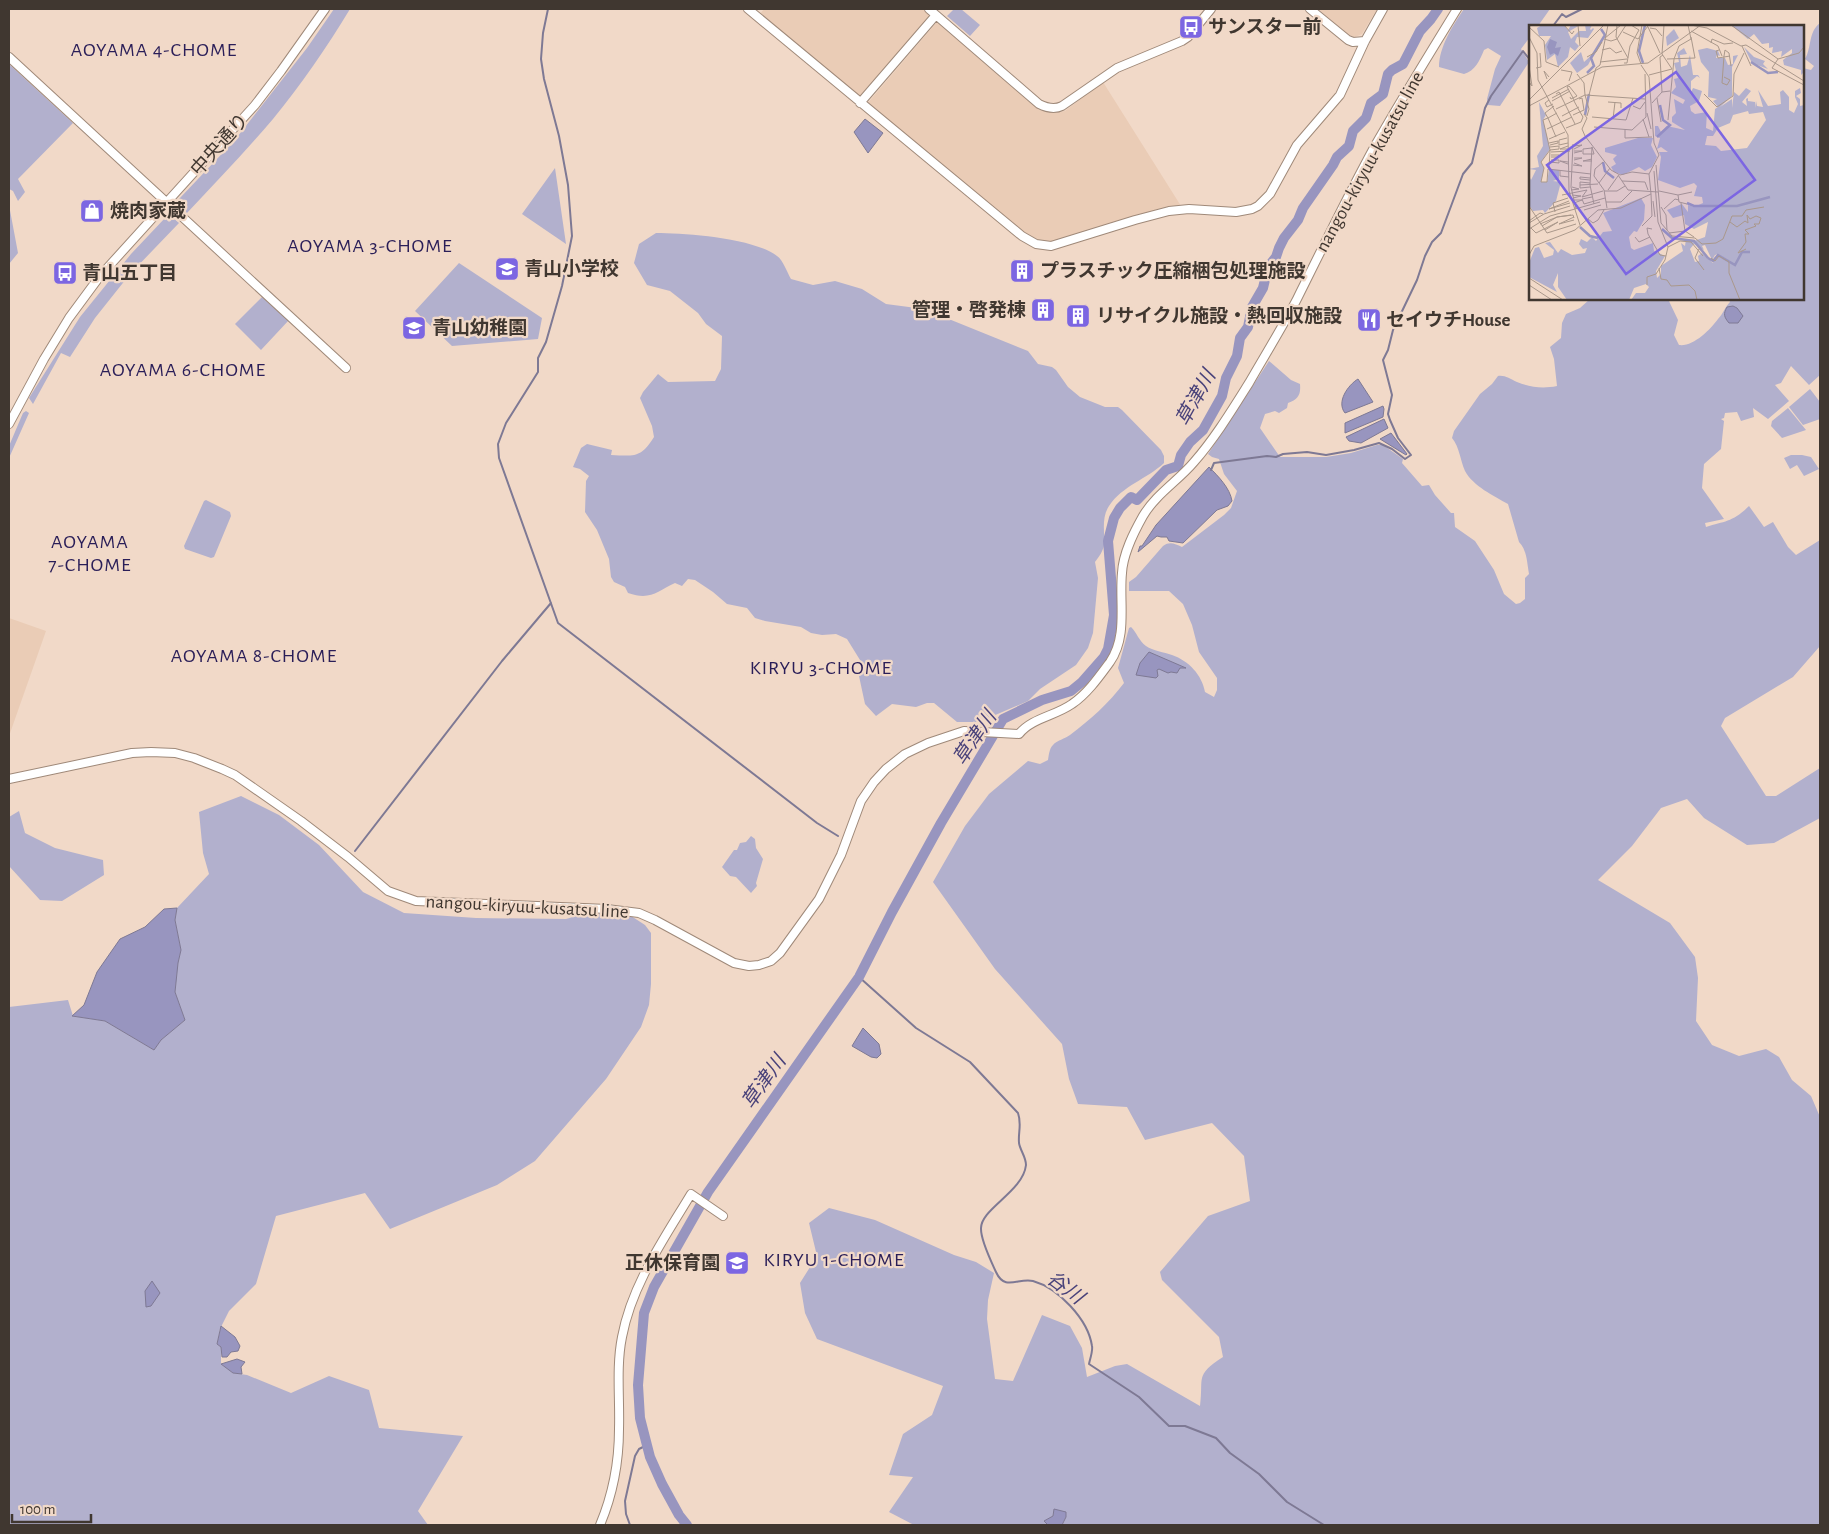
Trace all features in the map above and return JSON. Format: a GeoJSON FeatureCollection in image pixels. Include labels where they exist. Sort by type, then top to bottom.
{"type":"FeatureCollection","features":[{"type":"Feature","properties":{"kind":"street","name":"中央通り"},"geometry":{"type":"LineString","coordinates":[[9,424],[44,359],[75,310],[100,276],[255,105],[324,9]]}},
{"type":"Feature","properties":{"kind":"street"},"geometry":{"type":"LineString","coordinates":[[748,9],[1022,236],[1036,244],[1051,246],[1170,211],[1236,212],[1258,206],[1270,194],[1297,145],[1340,96],[1365,41],[1383,9]]}},
{"type":"Feature","properties":{"kind":"street"},"geometry":{"type":"LineString","coordinates":[[929,9],[1039,104],[1053,108],[1062,106],[1117,68],[1182,41],[1188,37],[1211,9]]}},
{"type":"Feature","properties":{"kind":"street"},"geometry":{"type":"LineString","coordinates":[[1310,9],[1348,40],[1353,42],[1365,41]]}},
{"type":"Feature","properties":{"kind":"street","name":"nangou-kiryuu-kusatsu line"},"geometry":{"type":"LineString","coordinates":[[9,778],[132,753],[175,753],[222,769],[241,779],[348,857],[388,891],[398,896],[416,901],[607,909],[639,913],[664,924],[734,963],[749,966],[771,961],[786,946],[825,888],[841,855],[861,801],[886,769],[905,754],[928,743],[964,731],[1019,734],[1034,722],[1072,704],[1082,696],[1112,660],[1118,642],[1122,619],[1122,569],[1132,537],[1154,501],[1194,462],[1217,432],[1248,383],[1296,301],[1376,143],[1457,9]]}},
{"type":"Feature","properties":{"kind":"street"},"geometry":{"type":"LineString","coordinates":[[860,103],[936,15]]}},
{"type":"Feature","properties":{"kind":"street"},"geometry":{"type":"LineString","coordinates":[[9,57],[346,368]]}},
{"type":"Feature","properties":{"kind":"street"},"geometry":{"type":"LineString","coordinates":[[600,1525],[610,1499],[618,1459],[620,1354],[624,1326],[645,1271],[691,1194],[722,1215]]}},
{"type":"Feature","properties":{"kind":"shaded area"},"geometry":{"type":"Polygon","coordinates":[[[334,9],[350,9],[304,79],[262,131],[187,213],[177,203],[179,199],[234,141],[307,48],[334,9]]]}},
{"type":"Feature","properties":{"kind":"shaded area"},"geometry":{"type":"Polygon","coordinates":[[[764,9],[923,9],[931,15],[858,99],[760,14],[764,9]]]}},
{"type":"Feature","properties":{"kind":"shaded area"},"geometry":{"type":"Polygon","coordinates":[[[954,9],[961,9],[980,25],[970,36],[947,16],[954,9]]]}},
{"type":"Feature","properties":{"kind":"shaded area"},"geometry":{"type":"Polygon","coordinates":[[[1318,9],[1377,9],[1362,34],[1355,37],[1349,35],[1318,9]]]}},
{"type":"Feature","properties":{"kind":"shaded area"},"geometry":{"type":"Polygon","coordinates":[[[1464,9],[1550,9],[1539,25],[1529,25],[1529,38],[1521,49],[1529,62],[1500,106],[1488,105],[1487,99],[1495,69],[1501,56],[1488,48],[1484,50],[1474,68],[1464,74],[1439,67],[1441,52],[1451,29],[1464,9]]]}},
{"type":"Feature","properties":{"kind":"shaded area"},"geometry":{"type":"Polygon","coordinates":[[[937,22],[1039,110],[1053,113],[1065,111],[1103,82],[1181,206],[1158,209],[1053,241],[1040,241],[1027,235],[866,105],[937,22]]]}},
{"type":"Feature","properties":{"kind":"shaded area"},"geometry":{"type":"Polygon","coordinates":[[[1820,23],[1820,375],[1809,385],[1791,366],[1781,383],[1775,385],[1789,401],[1768,419],[1753,408],[1754,417],[1741,421],[1737,412],[1725,413],[1724,418],[1721,419],[1724,421],[1721,449],[1704,464],[1702,488],[1724,519],[1705,523],[1706,527],[1733,518],[1749,506],[1764,527],[1773,522],[1788,547],[1796,555],[1820,540],[1820,646],[1793,677],[1725,718],[1721,726],[1766,796],[1776,796],[1820,768],[1820,818],[1774,843],[1747,845],[1704,818],[1687,799],[1661,808],[1632,846],[1598,880],[1670,923],[1695,957],[1698,978],[1696,1021],[1712,1045],[1739,1056],[1766,1049],[1779,1057],[1792,1080],[1811,1096],[1820,1117],[1820,1525],[1062,1525],[1066,1517],[1055,1509],[1053,1516],[1044,1521],[1048,1525],[914,1525],[889,1512],[913,1477],[889,1475],[903,1434],[932,1415],[943,1386],[817,1339],[805,1313],[800,1283],[817,1256],[809,1223],[829,1208],[875,1220],[954,1255],[976,1262],[994,1273],[988,1300],[987,1319],[995,1379],[1013,1381],[1042,1315],[1070,1326],[1082,1348],[1087,1377],[1115,1366],[1127,1364],[1200,1406],[1201,1383],[1204,1373],[1223,1357],[1219,1337],[1162,1280],[1160,1272],[1208,1216],[1250,1201],[1244,1156],[1212,1123],[1145,1140],[1127,1107],[1078,1104],[1069,1079],[1062,1044],[995,969],[933,882],[965,826],[989,794],[1028,761],[1040,764],[1048,760],[1050,750],[1055,743],[1085,723],[1106,704],[1124,683],[1118,668],[1129,628],[1131,627],[1146,646],[1178,658],[1194,669],[1201,680],[1205,692],[1214,697],[1217,690],[1217,678],[1199,652],[1192,625],[1183,604],[1169,591],[1129,591],[1129,582],[1136,577],[1163,546],[1170,543],[1182,547],[1231,508],[1237,491],[1224,474],[1219,459],[1208,454],[1269,361],[1291,380],[1300,384],[1299,394],[1288,403],[1287,408],[1279,413],[1275,411],[1265,414],[1260,428],[1280,457],[1326,457],[1383,445],[1403,459],[1402,463],[1422,486],[1429,485],[1451,513],[1454,513],[1455,527],[1475,541],[1494,570],[1504,594],[1516,604],[1525,599],[1525,578],[1529,574],[1527,561],[1524,549],[1519,542],[1508,504],[1484,490],[1465,471],[1457,446],[1452,438],[1454,431],[1480,394],[1498,376],[1531,386],[1557,386],[1554,359],[1550,347],[1561,338],[1562,323],[1566,314],[1580,308],[1589,300],[1668,300],[1678,320],[1674,335],[1679,345],[1684,345],[1695,341],[1706,333],[1721,315],[1730,302],[1729,300],[1804,300],[1804,68],[1811,70],[1814,66],[1805,59],[1816,27],[1820,23]]]}},
{"type":"Feature","properties":{"kind":"shaded area"},"geometry":{"type":"Polygon","coordinates":[[[9,64],[73,123],[18,179],[25,192],[18,201],[13,191],[9,189],[9,64]]]}},
{"type":"Feature","properties":{"kind":"shaded area"},"geometry":{"type":"Polygon","coordinates":[[[865,119],[883,133],[868,153],[854,132],[865,119]]]}},
{"type":"Feature","properties":{"kind":"shaded area"},"geometry":{"type":"Polygon","coordinates":[[[555,168],[566,244],[522,214],[555,168]]]}},
{"type":"Feature","properties":{"kind":"shaded area"},"geometry":{"type":"Polygon","coordinates":[[[9,205],[18,253],[9,264],[9,205]]]}},
{"type":"Feature","properties":{"kind":"shaded area"},"geometry":{"type":"Polygon","coordinates":[[[171,216],[179,223],[130,274],[95,318],[70,357],[61,353],[33,404],[29,398],[80,317],[131,254],[165,218],[171,216]]]}},
{"type":"Feature","properties":{"kind":"shaded area"},"geometry":{"type":"Polygon","coordinates":[[[656,233],[719,238],[752,245],[777,256],[791,279],[813,285],[835,281],[862,289],[886,304],[924,309],[1028,351],[1038,364],[1052,367],[1056,370],[1068,387],[1080,397],[1105,407],[1118,407],[1161,450],[1164,456],[1164,463],[1121,493],[1114,499],[1107,511],[1104,520],[1104,545],[1101,554],[1095,562],[1098,578],[1093,633],[1088,648],[1076,665],[1040,689],[1028,701],[979,722],[957,722],[934,703],[927,703],[916,707],[892,704],[876,716],[865,704],[859,676],[860,660],[847,639],[836,634],[822,635],[811,633],[801,627],[755,618],[747,608],[727,604],[695,580],[688,579],[682,586],[675,583],[653,594],[643,596],[628,593],[625,587],[614,582],[611,577],[609,559],[597,530],[585,512],[586,481],[589,476],[580,469],[573,467],[581,448],[587,444],[612,450],[611,455],[632,455],[641,452],[654,437],[652,426],[640,398],[658,374],[668,382],[715,381],[721,369],[722,336],[706,324],[698,313],[670,291],[647,285],[634,263],[639,244],[656,233]]]}},
{"type":"Feature","properties":{"kind":"shaded area"},"geometry":{"type":"Polygon","coordinates":[[[459,263],[542,318],[538,339],[452,346],[415,311],[459,263]]]}},
{"type":"Feature","properties":{"kind":"shaded area"},"geometry":{"type":"Polygon","coordinates":[[[263,296],[289,320],[261,350],[235,324],[263,296]]]}},
{"type":"Feature","properties":{"kind":"shaded area"},"geometry":{"type":"Polygon","coordinates":[[[1733,306],[1743,316],[1738,323],[1729,323],[1725,317],[1727,307],[1733,306]]]}},
{"type":"Feature","properties":{"kind":"shaded area"},"geometry":{"type":"Polygon","coordinates":[[[1358,379],[1373,402],[1345,413],[1342,404],[1344,394],[1350,385],[1358,379]]]}},
{"type":"Feature","properties":{"kind":"shaded area"},"geometry":{"type":"Polygon","coordinates":[[[1810,389],[1820,402],[1820,419],[1803,425],[1789,407],[1810,389]]]}},
{"type":"Feature","properties":{"kind":"shaded area"},"geometry":{"type":"Polygon","coordinates":[[[1383,406],[1383,417],[1345,433],[1345,423],[1383,406]]]}},
{"type":"Feature","properties":{"kind":"shaded area"},"geometry":{"type":"Polygon","coordinates":[[[1788,408],[1806,430],[1782,438],[1771,426],[1772,421],[1788,408]]]}},
{"type":"Feature","properties":{"kind":"shaded area"},"geometry":{"type":"Polygon","coordinates":[[[26,411],[29,413],[9,458],[9,446],[23,413],[26,411]]]}},
{"type":"Feature","properties":{"kind":"shaded area"},"geometry":{"type":"Polygon","coordinates":[[[1384,419],[1388,428],[1361,443],[1349,441],[1346,437],[1384,419]]]}},
{"type":"Feature","properties":{"kind":"shaded area"},"geometry":{"type":"Polygon","coordinates":[[[1391,433],[1407,454],[1406,455],[1380,439],[1391,433]]]}},
{"type":"Feature","properties":{"kind":"shaded area"},"geometry":{"type":"Polygon","coordinates":[[[1791,455],[1811,457],[1819,469],[1804,476],[1797,465],[1790,469],[1784,458],[1791,455]]]}},
{"type":"Feature","properties":{"kind":"shaded area"},"geometry":{"type":"Polygon","coordinates":[[[1209,467],[1229,491],[1232,501],[1228,506],[1217,510],[1183,543],[1169,541],[1167,537],[1157,536],[1138,552],[1140,546],[1142,546],[1156,525],[1209,467]]]}},
{"type":"Feature","properties":{"kind":"shaded area"},"geometry":{"type":"Polygon","coordinates":[[[206,500],[230,512],[231,516],[214,557],[211,558],[185,549],[184,546],[206,500]]]}},
{"type":"Feature","properties":{"kind":"shaded area"},"geometry":{"type":"Polygon","coordinates":[[[9,618],[46,631],[9,736],[9,618]]]}},
{"type":"Feature","properties":{"kind":"shaded area"},"geometry":{"type":"Polygon","coordinates":[[[1149,652],[1186,668],[1180,668],[1177,673],[1168,673],[1159,669],[1157,670],[1158,676],[1156,678],[1136,675],[1140,663],[1149,652]]]}},
{"type":"Feature","properties":{"kind":"shaded area"},"geometry":{"type":"Polygon","coordinates":[[[241,796],[279,815],[319,845],[363,892],[404,913],[476,918],[566,919],[611,906],[628,914],[645,925],[651,933],[649,1005],[641,1027],[606,1079],[535,1161],[497,1185],[390,1229],[365,1193],[276,1216],[256,1284],[229,1311],[220,1329],[217,1344],[221,1347],[221,1364],[233,1373],[247,1375],[291,1393],[329,1376],[369,1390],[379,1428],[463,1436],[418,1511],[428,1525],[9,1525],[9,1007],[68,1000],[73,1016],[105,1021],[154,1050],[161,1040],[185,1020],[175,992],[177,966],[181,950],[175,920],[177,908],[209,874],[203,853],[199,812],[241,796]]]}},
{"type":"Feature","properties":{"kind":"shaded area"},"geometry":{"type":"Polygon","coordinates":[[[19,811],[25,833],[55,848],[103,860],[104,875],[62,901],[40,900],[9,866],[9,817],[19,811]]]}},
{"type":"Feature","properties":{"kind":"shaded area"},"geometry":{"type":"Polygon","coordinates":[[[751,836],[755,839],[756,848],[763,859],[756,883],[757,886],[751,893],[736,877],[730,876],[722,867],[734,850],[737,850],[740,843],[746,842],[751,836]]]}},
{"type":"Feature","properties":{"kind":"shaded area"},"geometry":{"type":"Polygon","coordinates":[[[177,908],[175,920],[181,950],[175,992],[185,1020],[161,1040],[154,1050],[105,1021],[72,1016],[84,1005],[97,972],[120,939],[145,927],[164,909],[177,908]]]}},
{"type":"Feature","properties":{"kind":"shaded area"},"geometry":{"type":"Polygon","coordinates":[[[863,1028],[879,1044],[881,1054],[877,1058],[871,1057],[852,1046],[863,1028]]]}},
{"type":"Feature","properties":{"kind":"shaded area"},"geometry":{"type":"Polygon","coordinates":[[[152,1281],[160,1293],[151,1306],[146,1307],[145,1291],[152,1281]]]}},
{"type":"Feature","properties":{"kind":"shaded area"},"geometry":{"type":"Polygon","coordinates":[[[221,1326],[235,1337],[240,1346],[238,1351],[231,1352],[227,1357],[222,1357],[221,1347],[217,1344],[221,1326]]]}},
{"type":"Feature","properties":{"kind":"shaded area"},"geometry":{"type":"Polygon","coordinates":[[[237,1359],[245,1362],[241,1367],[242,1374],[233,1373],[221,1364],[237,1359]]]}},
{"type":"Feature","properties":{"kind":"shaded area"},"geometry":{"type":"Polygon","coordinates":[[[1054,1509],[1066,1512],[1062,1525],[1048,1525],[1044,1521],[1053,1516],[1054,1509]]]}},
{"type":"Feature","properties":{"kind":"waterway"},"geometry":{"type":"LineString","coordinates":[[548,9],[543,33],[541,59],[568,185],[572,236],[562,286],[546,342],[538,358],[538,372],[506,423],[498,444],[499,458],[558,623],[817,823],[838,836]]}},
{"type":"Feature","properties":{"kind":"waterway","name":"草津川"},"geometry":{"type":"LineString","coordinates":[[687,1525],[679,1515],[662,1484],[650,1457],[640,1418],[638,1385],[644,1313],[654,1287],[708,1192],[859,977],[941,823],[1003,719],[1042,700],[1071,691],[1082,682],[1104,657],[1108,649],[1114,615],[1108,541],[1114,518],[1120,508],[1131,497],[1137,500],[1166,470],[1178,466],[1181,455],[1190,442],[1203,430],[1222,396],[1226,378],[1237,356],[1240,338],[1248,327],[1252,307],[1263,288],[1268,267],[1276,257],[1284,238],[1298,220],[1303,208],[1337,157],[1349,146],[1353,131],[1366,118],[1371,103],[1383,94],[1388,74],[1403,64],[1420,31],[1438,9]]}},
{"type":"Feature","properties":{"kind":"waterway"},"geometry":{"type":"LineString","coordinates":[[1554,25],[1562,14],[1566,17],[1582,9]]}},
{"type":"Feature","properties":{"kind":"waterway"},"geometry":{"type":"LineString","coordinates":[[1211,470],[1214,463],[1307,452],[1326,455],[1379,443],[1392,449],[1405,459],[1411,455],[1398,438],[1388,414],[1392,395],[1383,360],[1388,350],[1393,330],[1417,280],[1425,256],[1432,242],[1441,233],[1463,174],[1472,163],[1485,108],[1491,96],[1523,51],[1529,59]]}},
{"type":"Feature","properties":{"kind":"waterway"},"geometry":{"type":"LineString","coordinates":[[355,851],[502,661],[551,603]]}},
{"type":"Feature","properties":{"kind":"waterway","name":"谷川"},"geometry":{"type":"LineString","coordinates":[[859,977],[916,1028],[970,1062],[1018,1113],[1020,1121],[1019,1143],[1026,1165],[1023,1175],[1018,1184],[987,1214],[981,1229],[987,1251],[1000,1278],[1008,1283],[1033,1281],[1052,1290],[1070,1306],[1085,1325],[1092,1346],[1089,1364],[1139,1397],[1169,1426],[1185,1426],[1216,1438],[1230,1453],[1259,1474],[1287,1502],[1324,1525]]}},
{"type":"Feature","properties":{"kind":"waterway"},"geometry":{"type":"LineString","coordinates":[[630,1525],[626,1514],[625,1501],[635,1456],[639,1449],[647,1445]]}},
{"type":"Feature","properties":{"kind":"place","name":"サンスター前"},"geometry":{"type":"Point","coordinates":[1191,27]}},
{"type":"Feature","properties":{"kind":"place","name":"焼肉家蔵"},"geometry":{"type":"Point","coordinates":[92,211]}},
{"type":"Feature","properties":{"kind":"place","name":"青山小学校"},"geometry":{"type":"Point","coordinates":[507,269]}},
{"type":"Feature","properties":{"kind":"place","name":"プラスチック圧縮梱包処理施設"},"geometry":{"type":"Point","coordinates":[1022,271]}},
{"type":"Feature","properties":{"kind":"place","name":"青山五丁目"},"geometry":{"type":"Point","coordinates":[65,273]}},
{"type":"Feature","properties":{"kind":"place","name":"管理・啓発棟"},"geometry":{"type":"Point","coordinates":[1043,310]}},
{"type":"Feature","properties":{"kind":"place","name":"リサイクル施設・熱回収施設"},"geometry":{"type":"Point","coordinates":[1078,316]}},
{"type":"Feature","properties":{"kind":"place","name":"セイウチHouse"},"geometry":{"type":"Point","coordinates":[1369,320]}},
{"type":"Feature","properties":{"kind":"place","name":"青山幼稚園"},"geometry":{"type":"Point","coordinates":[414,328]}},
{"type":"Feature","properties":{"kind":"place","name":"正休保育園"},"geometry":{"type":"Point","coordinates":[737,1263]}},
{"type":"Feature","properties":{"kind":"district","name":"AOYAMA 4-CHOME"},"geometry":{"type":"Point","coordinates":[154,50]}},
{"type":"Feature","properties":{"kind":"district","name":"AOYAMA 3-CHOME"},"geometry":{"type":"Point","coordinates":[370,246]}},
{"type":"Feature","properties":{"kind":"district","name":"AOYAMA 6-CHOME"},"geometry":{"type":"Point","coordinates":[183,370]}},
{"type":"Feature","properties":{"kind":"district","name":"AOYAMA 7-CHOME"},"geometry":{"type":"Point","coordinates":[90,554]}},
{"type":"Feature","properties":{"kind":"district","name":"AOYAMA 8-CHOME"},"geometry":{"type":"Point","coordinates":[254,656]}},
{"type":"Feature","properties":{"kind":"district","name":"KIRYU 3-CHOME"},"geometry":{"type":"Point","coordinates":[821,668]}},
{"type":"Feature","properties":{"kind":"district","name":"KIRYU 1-CHOME"},"geometry":{"type":"Point","coordinates":[834,1260]}}]}
